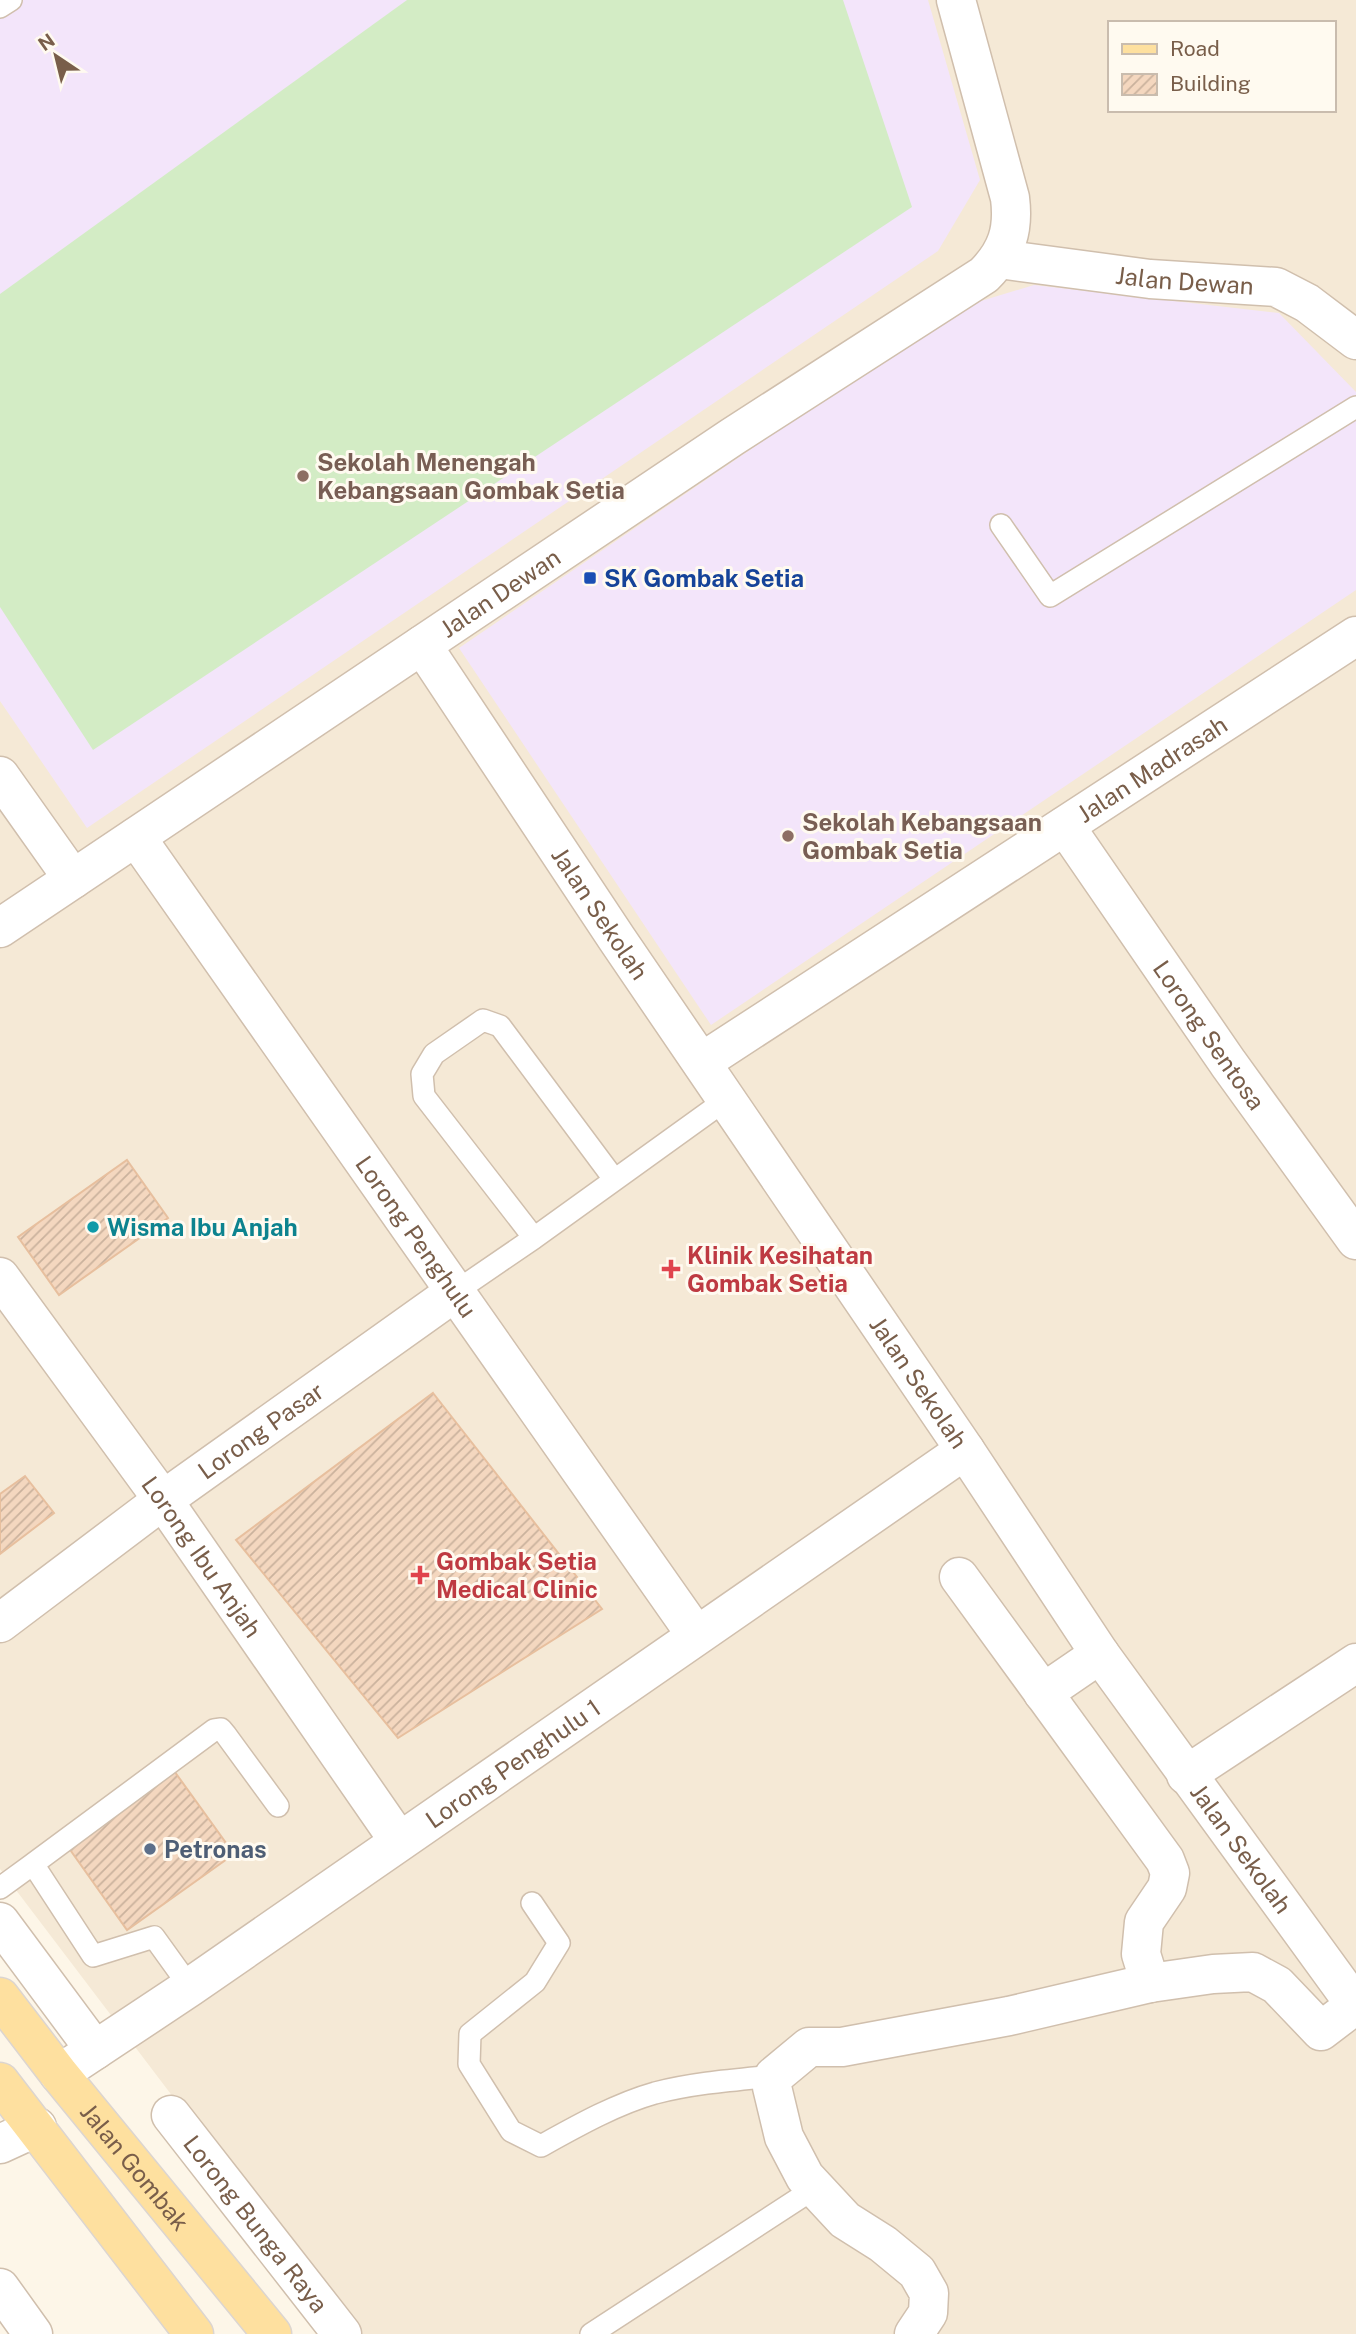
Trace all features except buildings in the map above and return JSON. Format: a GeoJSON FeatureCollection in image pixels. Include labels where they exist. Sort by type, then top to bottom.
{"type":"FeatureCollection","features":[{"type":"Feature","properties":{"kind":"main road","name":"Jalan Gombak"},"geometry":{"type":"LineString","coordinates":[[0,1997],[59,2074],[272,2334]]}},
{"type":"Feature","properties":{"kind":"main road"},"geometry":{"type":"LineString","coordinates":[[0,2082],[194,2334]]}},
{"type":"Feature","properties":{"kind":"street"},"geometry":{"type":"LineString","coordinates":[[956,0],[1010,198],[1012,213],[1009,231],[999,259]]}},
{"type":"Feature","properties":{"kind":"street","name":"Jalan Dewan"},"geometry":{"type":"LineString","coordinates":[[0,928],[732,437],[984,275],[999,259],[1150,279],[1276,287],[1307,303],[1356,340]]}},
{"type":"Feature","properties":{"kind":"street","name":"Jalan Madrasah"},"geometry":{"type":"LineString","coordinates":[[702,1062],[1356,636]]}},
{"type":"Feature","properties":{"kind":"street","name":"Jalan Sekolah"},"geometry":{"type":"LineString","coordinates":[[422,645],[617,939],[965,1450],[1100,1654],[1356,2006]]}},
{"type":"Feature","properties":{"kind":"street"},"geometry":{"type":"LineString","coordinates":[[0,776],[73,879]]}},
{"type":"Feature","properties":{"kind":"street","name":"Lorong Sentosa"},"geometry":{"type":"LineString","coordinates":[[1065,826],[1220,1051],[1356,1240]]}},
{"type":"Feature","properties":{"kind":"street","name":"Lorong Penghulu"},"geometry":{"type":"LineString","coordinates":[[136,837],[696,1636]]}},
{"type":"Feature","properties":{"kind":"street","name":"Lorong Ibu Anjah"},"geometry":{"type":"LineString","coordinates":[[0,1277],[163,1500],[399,1841]]}},
{"type":"Feature","properties":{"kind":"street","name":"Lorong Pasar"},"geometry":{"type":"LineString","coordinates":[[0,1623],[163,1500],[455,1292]]}},
{"type":"Feature","properties":{"kind":"street","name":"Lorong Penghulu 1"},"geometry":{"type":"LineString","coordinates":[[59,2074],[190,1987],[965,1450]]}},
{"type":"Feature","properties":{"kind":"street"},"geometry":{"type":"LineString","coordinates":[[959,1577],[1165,1860],[1170,1872],[1167,1888],[1144,1922],[1141,1954],[1150,1983]]}},
{"type":"Feature","properties":{"kind":"street"},"geometry":{"type":"LineString","coordinates":[[1043,1693],[1100,1654]]}},
{"type":"Feature","properties":{"kind":"street"},"geometry":{"type":"LineString","coordinates":[[1186,1775],[1356,1663]]}},
{"type":"Feature","properties":{"kind":"street"},"geometry":{"type":"LineString","coordinates":[[0,1923],[95,2050]]}},
{"type":"Feature","properties":{"kind":"street"},"geometry":{"type":"LineString","coordinates":[[914,2334],[928,2313],[929,2293],[917,2272],[883,2244],[845,2220],[805,2177],[784,2137],[772,2087],[774,2077],[809,2048],[842,2047],[995,2018],[1150,1983],[1213,1974],[1253,1972],[1277,1984],[1321,2031],[1356,2006]]}},
{"type":"Feature","properties":{"kind":"street","name":"Lorong Bunga Raya"},"geometry":{"type":"LineString","coordinates":[[171,2115],[342,2334]]}},
{"type":"Feature","properties":{"kind":"street"},"geometry":{"type":"LineString","coordinates":[[0,2144],[37,2127]]}},
{"type":"Feature","properties":{"kind":"street"},"geometry":{"type":"LineString","coordinates":[[0,2288],[33,2334]]}},
{"type":"Feature","properties":{"kind":"lane"},"geometry":{"type":"LineString","coordinates":[[0,7],[11,0]]}},
{"type":"Feature","properties":{"kind":"lane"},"geometry":{"type":"LineString","coordinates":[[1001,525],[1050,596],[1356,407]]}},
{"type":"Feature","properties":{"kind":"lane"},"geometry":{"type":"LineString","coordinates":[[534,1238],[424,1096],[422,1074],[434,1054],[484,1020],[499,1026],[614,1179]]}},
{"type":"Feature","properties":{"kind":"lane"},"geometry":{"type":"LineString","coordinates":[[455,1292],[727,1099]]}},
{"type":"Feature","properties":{"kind":"lane"},"geometry":{"type":"LineString","coordinates":[[0,1888],[214,1730],[221,1729],[226,1734],[278,1806]]}},
{"type":"Feature","properties":{"kind":"lane"},"geometry":{"type":"LineString","coordinates":[[33,1864],[93,1955],[154,1937],[190,1987]]}},
{"type":"Feature","properties":{"kind":"lane"},"geometry":{"type":"LineString","coordinates":[[532,1903],[559,1943],[535,1982],[470,2034],[469,2064],[512,2131],[541,2146],[574,2128],[652,2094],[692,2084],[774,2077]]}},
{"type":"Feature","properties":{"kind":"lane"},"geometry":{"type":"LineString","coordinates":[[591,2334],[815,2188]]}},
{"type":"Feature","properties":{"kind":"shaded area"},"geometry":{"type":"Polygon","coordinates":[[[0,0],[1356,0],[1356,2334],[353,2334],[0,1869],[0,0]]]}},
{"type":"Feature","properties":{"kind":"shaded area","name":"Sekolah Menengah Kebangsaan Gombak Setia"},"geometry":{"type":"Polygon","coordinates":[[[0,0],[928,0],[980,180],[938,251],[87,828],[0,701],[0,0]]]}},
{"type":"Feature","properties":{"kind":"shaded area","name":"Sekolah Kebangsaan Gombak Setia"},"geometry":{"type":"Polygon","coordinates":[[[1034,285],[1279,313],[1356,392],[1356,590],[711,1025],[459,648],[958,308],[1034,285]]]}},
{"type":"Feature","properties":{"kind":"green space","name":"Sekolah Menengah Kebangsaan Gombak Setia"},"geometry":{"type":"Polygon","coordinates":[[[407,0],[843,0],[912,207],[93,750],[0,607],[0,294],[407,0]]]}},
{"type":"Feature","properties":{"kind":"place","name":"Sekolah Menengah Kebangsaan Gombak Setia"},"geometry":{"type":"Point","coordinates":[303,476]}},
{"type":"Feature","properties":{"kind":"place","name":"SK Gombak Setia"},"geometry":{"type":"Point","coordinates":[590,578]}},
{"type":"Feature","properties":{"kind":"place","name":"Sekolah Kebangsaan Gombak Setia"},"geometry":{"type":"Point","coordinates":[788,836]}},
{"type":"Feature","properties":{"kind":"place","name":"Wisma Ibu Anjah"},"geometry":{"type":"Point","coordinates":[93,1227]}},
{"type":"Feature","properties":{"kind":"place","name":"Klinik Kesihatan Gombak Setia"},"geometry":{"type":"Point","coordinates":[671,1269]}},
{"type":"Feature","properties":{"kind":"place","name":"Gombak Setia Medical Clinic"},"geometry":{"type":"Point","coordinates":[420,1575]}},
{"type":"Feature","properties":{"kind":"place","name":"Petronas"},"geometry":{"type":"Point","coordinates":[150,1849]}}]}
